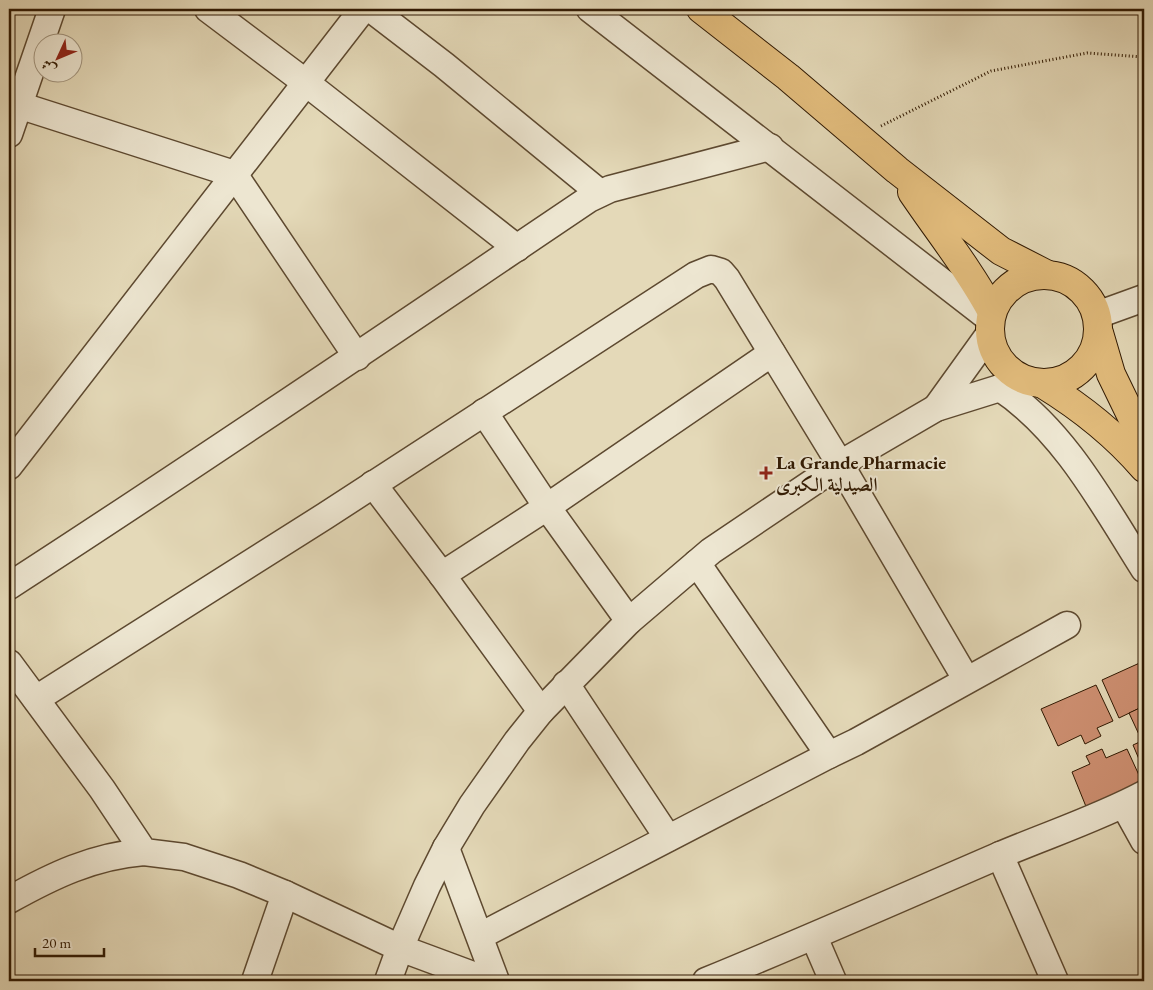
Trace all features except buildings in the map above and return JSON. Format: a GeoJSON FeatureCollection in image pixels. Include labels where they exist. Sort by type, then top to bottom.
{"type":"FeatureCollection","features":[{"type":"Feature","properties":{"kind":"main road"},"geometry":{"type":"LineString","coordinates":[[710,12],[897,170],[1001,251],[1046,274],[1063,278],[1079,286],[1090,299],[1111,374],[1144,442]]}},
{"type":"Feature","properties":{"kind":"main road"},"geometry":{"type":"LineString","coordinates":[[897,170],[964,265],[991,321],[993,349],[1002,363],[1014,374],[1036,383],[1095,419],[1128,449],[1144,468]]}},
{"type":"Feature","properties":{"kind":"main road"},"geometry":{"type":"LineString","coordinates":[[991,321],[1000,296],[1012,284],[1028,276],[1046,274]]}},
{"type":"Feature","properties":{"kind":"main road"},"geometry":{"type":"LineString","coordinates":[[1036,383],[1060,381],[1075,374],[1087,363],[1095,349],[1098,324]]}},
{"type":"Feature","properties":{"kind":"street"},"geometry":{"type":"LineString","coordinates":[[9,134],[14,104],[52,9]]}},
{"type":"Feature","properties":{"kind":"street"},"geometry":{"type":"LineString","coordinates":[[208,9],[305,82],[517,248]]}},
{"type":"Feature","properties":{"kind":"street"},"geometry":{"type":"LineString","coordinates":[[9,466],[363,9]]}},
{"type":"Feature","properties":{"kind":"street"},"geometry":{"type":"LineString","coordinates":[[372,9],[444,65],[600,193]]}},
{"type":"Feature","properties":{"kind":"street"},"geometry":{"type":"LineString","coordinates":[[590,9],[770,147],[991,321],[936,408]]}},
{"type":"Feature","properties":{"kind":"street"},"geometry":{"type":"LineString","coordinates":[[14,104],[234,174],[357,357]]}},
{"type":"Feature","properties":{"kind":"street"},"geometry":{"type":"LineString","coordinates":[[9,586],[357,357],[600,193],[770,147]]}},
{"type":"Feature","properties":{"kind":"street"},"geometry":{"type":"LineString","coordinates":[[36,699],[696,275],[711,269],[720,272],[727,280],[840,464],[966,680]]}},
{"type":"Feature","properties":{"kind":"street"},"geometry":{"type":"LineString","coordinates":[[1098,324],[1144,298]]}},
{"type":"Feature","properties":{"kind":"street"},"geometry":{"type":"LineString","coordinates":[[442,575],[547,507],[772,353]]}},
{"type":"Feature","properties":{"kind":"street"},"geometry":{"type":"LineString","coordinates":[[388,981],[426,886],[446,848],[492,776],[516,741],[541,711],[629,621],[697,563],[743,529],[840,464],[936,408],[1000,388],[1036,383]]}},
{"type":"Feature","properties":{"kind":"street"},"geometry":{"type":"LineString","coordinates":[[1000,388],[1019,400],[1033,413],[1074,460],[1144,569]]}},
{"type":"Feature","properties":{"kind":"street"},"geometry":{"type":"LineString","coordinates":[[484,412],[547,507],[629,621]]}},
{"type":"Feature","properties":{"kind":"street"},"geometry":{"type":"LineString","coordinates":[[373,484],[541,711]]}},
{"type":"Feature","properties":{"kind":"street"},"geometry":{"type":"LineString","coordinates":[[697,563],[829,755]]}},
{"type":"Feature","properties":{"kind":"street"},"geometry":{"type":"LineString","coordinates":[[480,936],[856,742],[1067,625]]}},
{"type":"Feature","properties":{"kind":"street"},"geometry":{"type":"LineString","coordinates":[[9,663],[102,789],[144,852]]}},
{"type":"Feature","properties":{"kind":"street"},"geometry":{"type":"LineString","coordinates":[[566,684],[668,838]]}},
{"type":"Feature","properties":{"kind":"street"},"geometry":{"type":"LineString","coordinates":[[706,981],[814,937],[1000,855],[1134,800],[1144,841]]}},
{"type":"Feature","properties":{"kind":"street"},"geometry":{"type":"LineString","coordinates":[[446,848],[496,981]]}},
{"type":"Feature","properties":{"kind":"street"},"geometry":{"type":"LineString","coordinates":[[9,900],[78,865],[103,858],[144,852],[184,857],[204,862],[285,894],[400,948],[489,981]]}},
{"type":"Feature","properties":{"kind":"street"},"geometry":{"type":"LineString","coordinates":[[1000,855],[1055,981]]}},
{"type":"Feature","properties":{"kind":"street"},"geometry":{"type":"LineString","coordinates":[[254,981],[285,894]]}},
{"type":"Feature","properties":{"kind":"street"},"geometry":{"type":"LineString","coordinates":[[814,937],[833,981]]}},
{"type":"Feature","properties":{"kind":"path"},"geometry":{"type":"LineString","coordinates":[[858,137],[991,71],[1087,53],[1144,57]]}},
{"type":"Feature","properties":{"kind":"place","name":"La Grande Pharmacie الصيدلية الكبرى"},"geometry":{"type":"Point","coordinates":[766,473]}}]}
